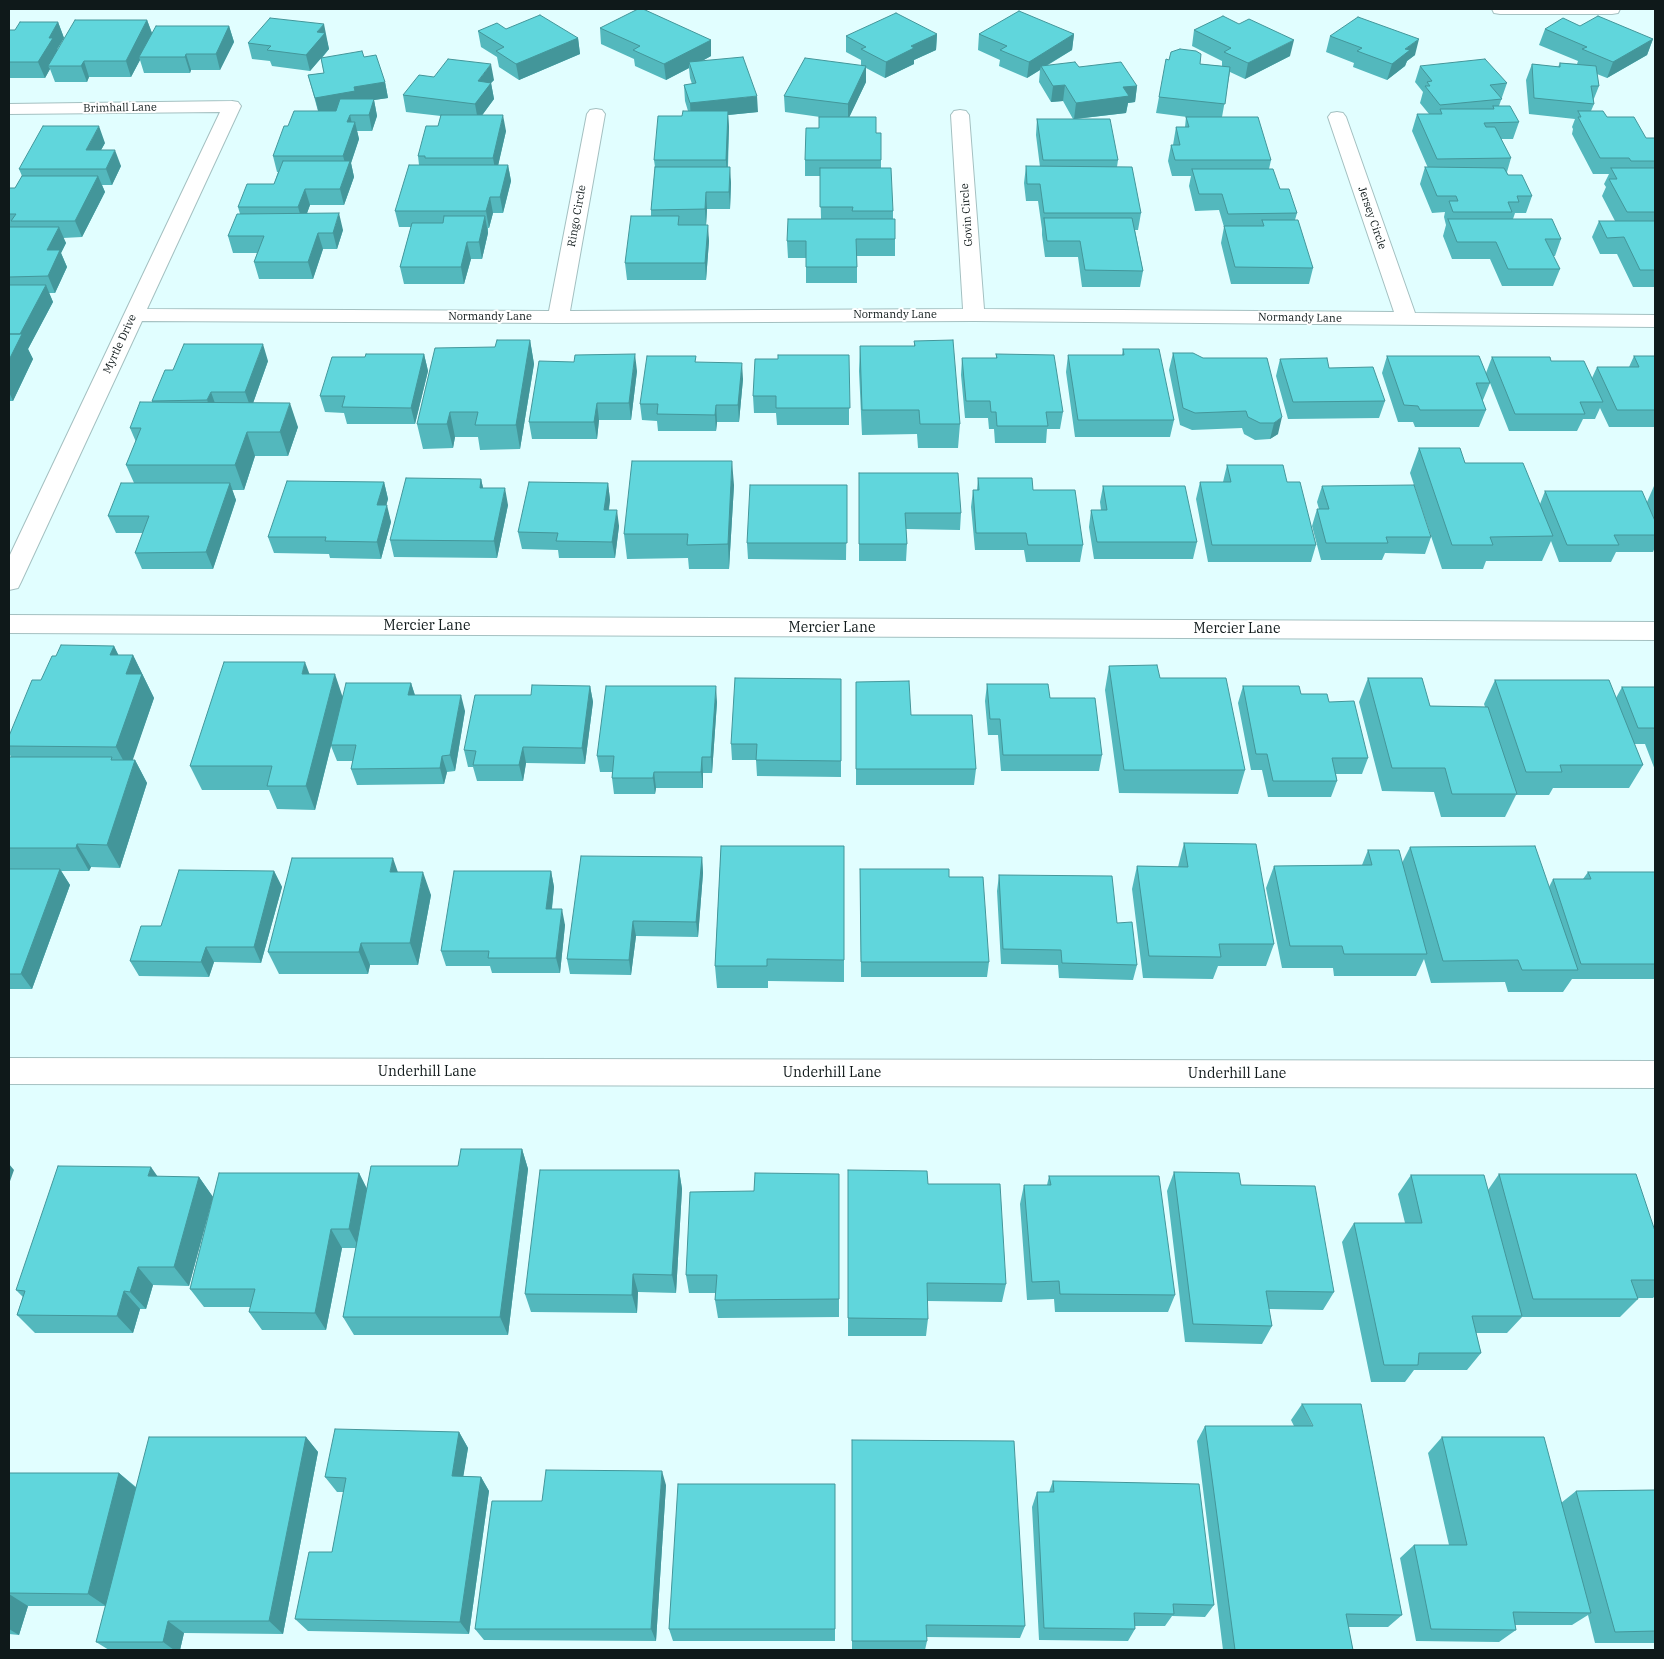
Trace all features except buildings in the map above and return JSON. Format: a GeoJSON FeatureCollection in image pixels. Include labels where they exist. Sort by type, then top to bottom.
{"type":"FeatureCollection","features":[{"type":"Feature","properties":{"kind":"street"},"geometry":{"type":"LineString","coordinates":[[1500,9],[1612,9]]}},
{"type":"Feature","properties":{"kind":"street","name":"Brimhall Lane"},"geometry":{"type":"LineString","coordinates":[[9,109],[232,106]]}},
{"type":"Feature","properties":{"kind":"street","name":"Myrtle Drive"},"geometry":{"type":"LineString","coordinates":[[9,582],[232,106]]}},
{"type":"Feature","properties":{"kind":"street","name":"Ringo Circle"},"geometry":{"type":"LineString","coordinates":[[558,317],[596,114]]}},
{"type":"Feature","properties":{"kind":"street","name":"Govin Circle"},"geometry":{"type":"LineString","coordinates":[[960,115],[974,315]]}},
{"type":"Feature","properties":{"kind":"street","name":"Jersey Circle"},"geometry":{"type":"LineString","coordinates":[[1337,116],[1407,319]]}},
{"type":"Feature","properties":{"kind":"street","name":"Normandy Lane"},"geometry":{"type":"LineString","coordinates":[[134,315],[558,317],[974,315],[1655,321]]}},
{"type":"Feature","properties":{"kind":"street","name":"Mercier Lane"},"geometry":{"type":"LineString","coordinates":[[9,624],[1655,631]]}},
{"type":"Feature","properties":{"kind":"street","name":"Underhill Lane"},"geometry":{"type":"LineString","coordinates":[[9,1071],[1655,1076]]}}]}
